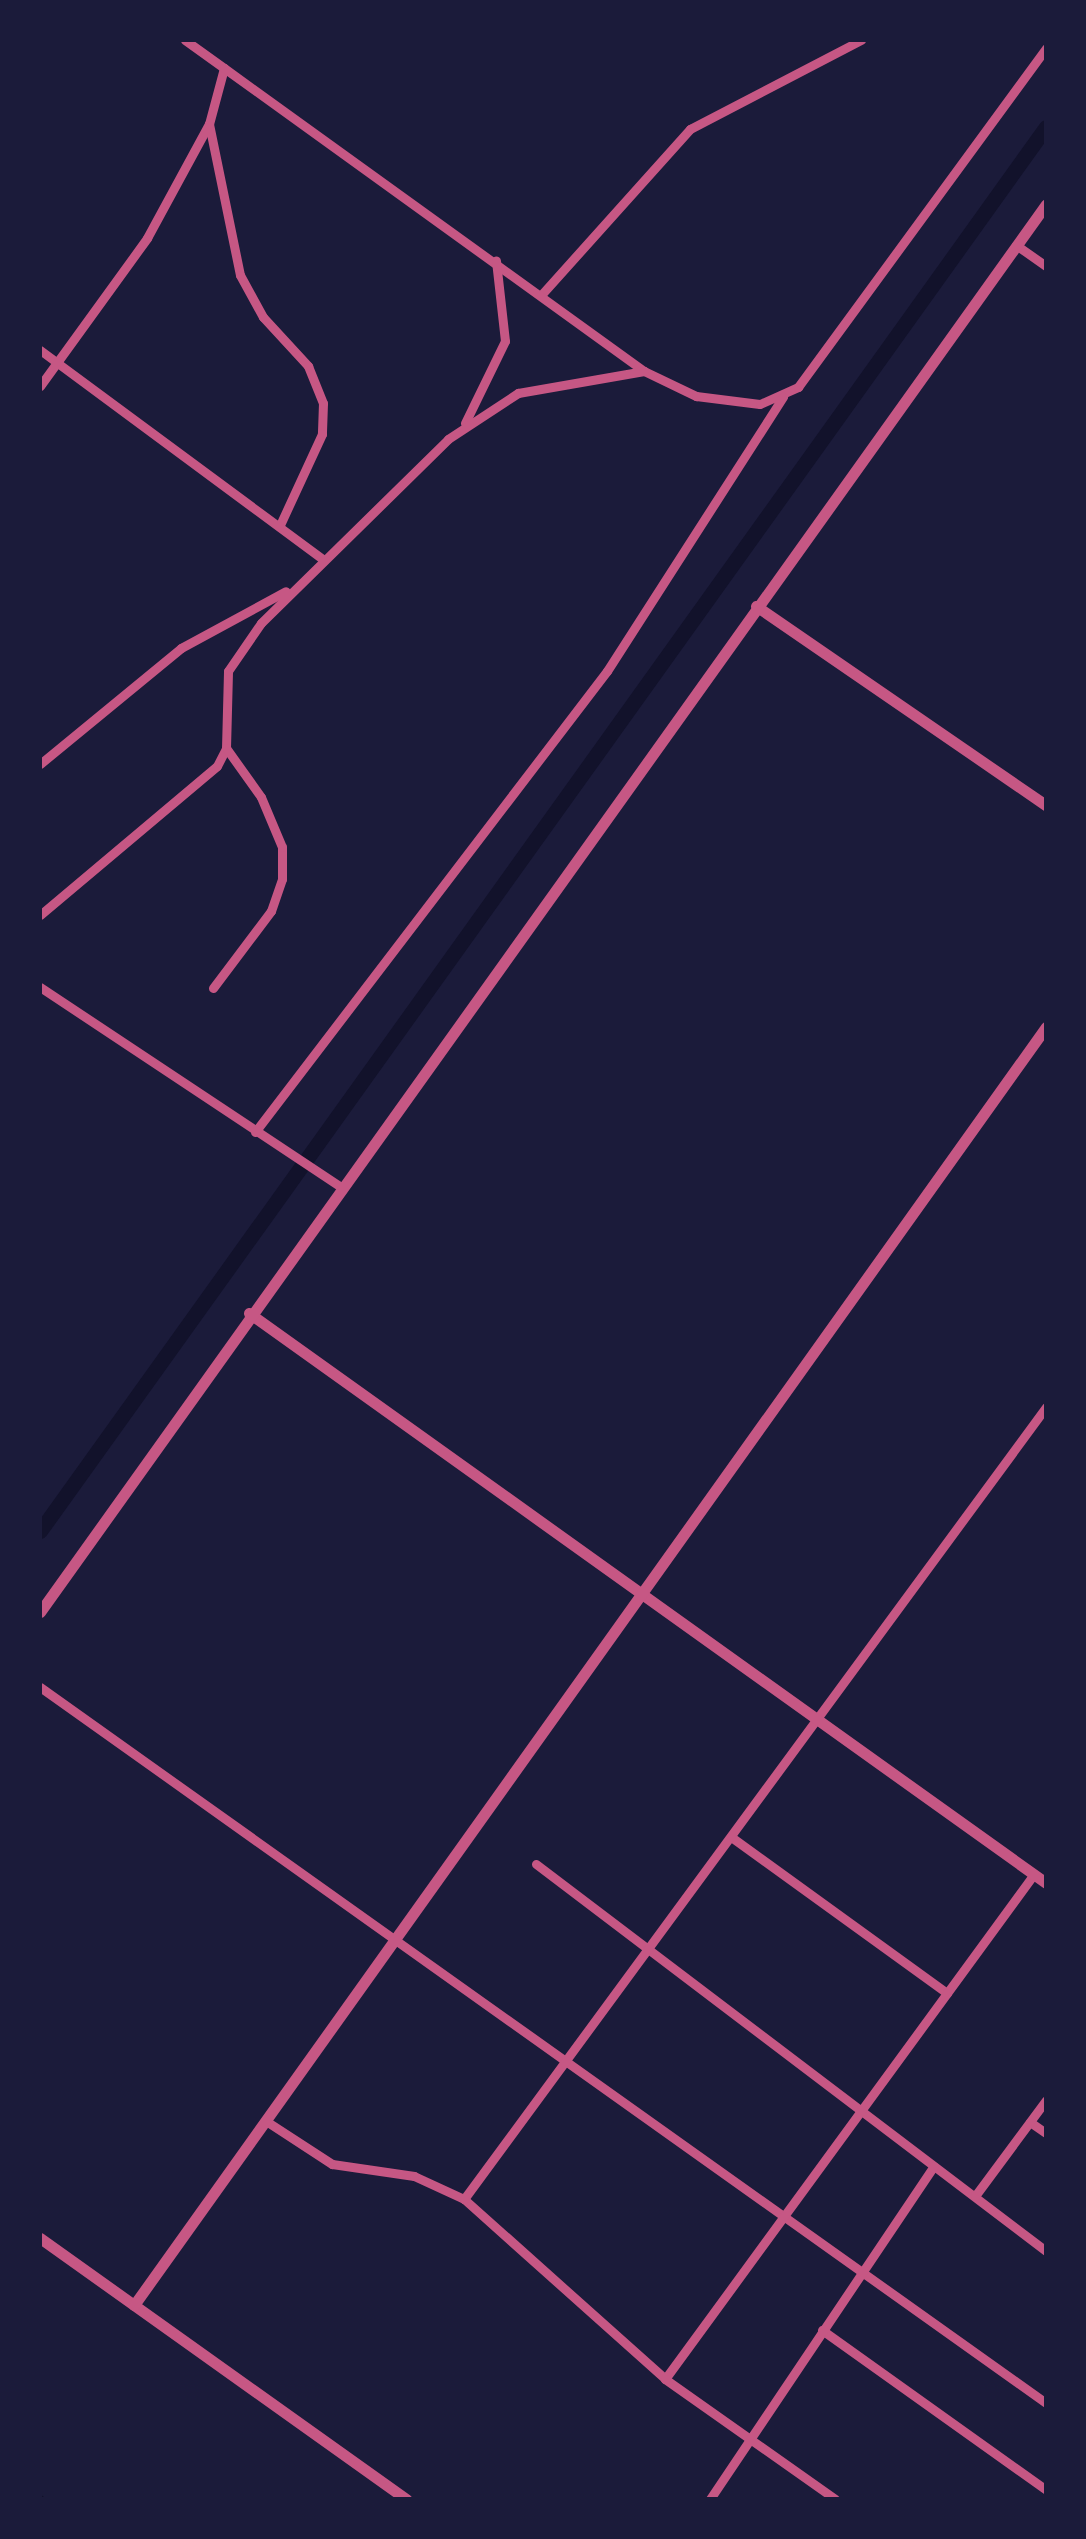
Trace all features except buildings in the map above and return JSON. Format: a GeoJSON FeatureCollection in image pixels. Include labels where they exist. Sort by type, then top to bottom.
{"type":"FeatureCollection","features":[{"type":"Feature","properties":{"kind":"street"},"geometry":{"type":"LineString","coordinates":[[184,40],[644,371],[696,396],[760,404],[798,387],[1046,48]]}},
{"type":"Feature","properties":{"kind":"street"},"geometry":{"type":"LineString","coordinates":[[542,294],[690,129],[861,40]]}},
{"type":"Feature","properties":{"kind":"street"},"geometry":{"type":"LineString","coordinates":[[40,386],[55,360],[147,238],[208,124],[224,68]]}},
{"type":"Feature","properties":{"kind":"street"},"geometry":{"type":"LineString","coordinates":[[208,124],[240,275],[263,317],[308,366],[323,403],[322,434],[280,525]]}},
{"type":"Feature","properties":{"kind":"street"},"geometry":{"type":"LineString","coordinates":[[40,1612],[249,1313],[1046,204]]}},
{"type":"Feature","properties":{"kind":"street"},"geometry":{"type":"LineString","coordinates":[[1016,245],[1046,266]]}},
{"type":"Feature","properties":{"kind":"street"},"geometry":{"type":"LineString","coordinates":[[464,426],[505,341],[496,261]]}},
{"type":"Feature","properties":{"kind":"street"},"geometry":{"type":"LineString","coordinates":[[40,350],[320,558]]}},
{"type":"Feature","properties":{"kind":"street"},"geometry":{"type":"LineString","coordinates":[[41,909],[200,786],[226,748],[228,672],[291,589],[320,558],[464,426],[518,393],[644,371]]}},
{"type":"Feature","properties":{"kind":"street"},"geometry":{"type":"LineString","coordinates":[[256,1132],[607,670],[784,394]]}},
{"type":"Feature","properties":{"kind":"street"},"geometry":{"type":"LineString","coordinates":[[40,764],[181,648],[291,589]]}},
{"type":"Feature","properties":{"kind":"street"},"geometry":{"type":"LineString","coordinates":[[756,606],[1046,806]]}},
{"type":"Feature","properties":{"kind":"street"},"geometry":{"type":"LineString","coordinates":[[213,988],[272,911],[282,879],[282,847],[261,798],[226,748]]}},
{"type":"Feature","properties":{"kind":"street"},"geometry":{"type":"LineString","coordinates":[[40,987],[340,1186]]}},
{"type":"Feature","properties":{"kind":"street"},"geometry":{"type":"LineString","coordinates":[[134,2305],[1046,1027]]}},
{"type":"Feature","properties":{"kind":"street"},"geometry":{"type":"LineString","coordinates":[[249,1313],[1046,1883]]}},
{"type":"Feature","properties":{"kind":"street"},"geometry":{"type":"LineString","coordinates":[[464,2199],[734,1839],[1046,1407]]}},
{"type":"Feature","properties":{"kind":"street"},"geometry":{"type":"LineString","coordinates":[[40,1687],[1046,2403]]}},
{"type":"Feature","properties":{"kind":"street"},"geometry":{"type":"LineString","coordinates":[[734,1839],[947,1993]]}},
{"type":"Feature","properties":{"kind":"street"},"geometry":{"type":"LineString","coordinates":[[536,1864],[1046,2251]]}},
{"type":"Feature","properties":{"kind":"street"},"geometry":{"type":"LineString","coordinates":[[665,2379],[788,2217],[1034,1874]]}},
{"type":"Feature","properties":{"kind":"street"},"geometry":{"type":"LineString","coordinates":[[975,2196],[1046,2100]]}},
{"type":"Feature","properties":{"kind":"street"},"geometry":{"type":"LineString","coordinates":[[266,2121],[332,2164],[414,2176],[464,2199],[665,2379],[835,2499]]}},
{"type":"Feature","properties":{"kind":"street"},"geometry":{"type":"LineString","coordinates":[[1030,2122],[1046,2133]]}},
{"type":"Feature","properties":{"kind":"street"},"geometry":{"type":"LineString","coordinates":[[710,2499],[934,2166]]}},
{"type":"Feature","properties":{"kind":"street"},"geometry":{"type":"LineString","coordinates":[[40,2238],[406,2499]]}},
{"type":"Feature","properties":{"kind":"street"},"geometry":{"type":"LineString","coordinates":[[822,2330],[1046,2490]]}},
{"type":"Feature","properties":{"kind":"waterway"},"geometry":{"type":"LineString","coordinates":[[40,1531],[1046,127]]}}]}
